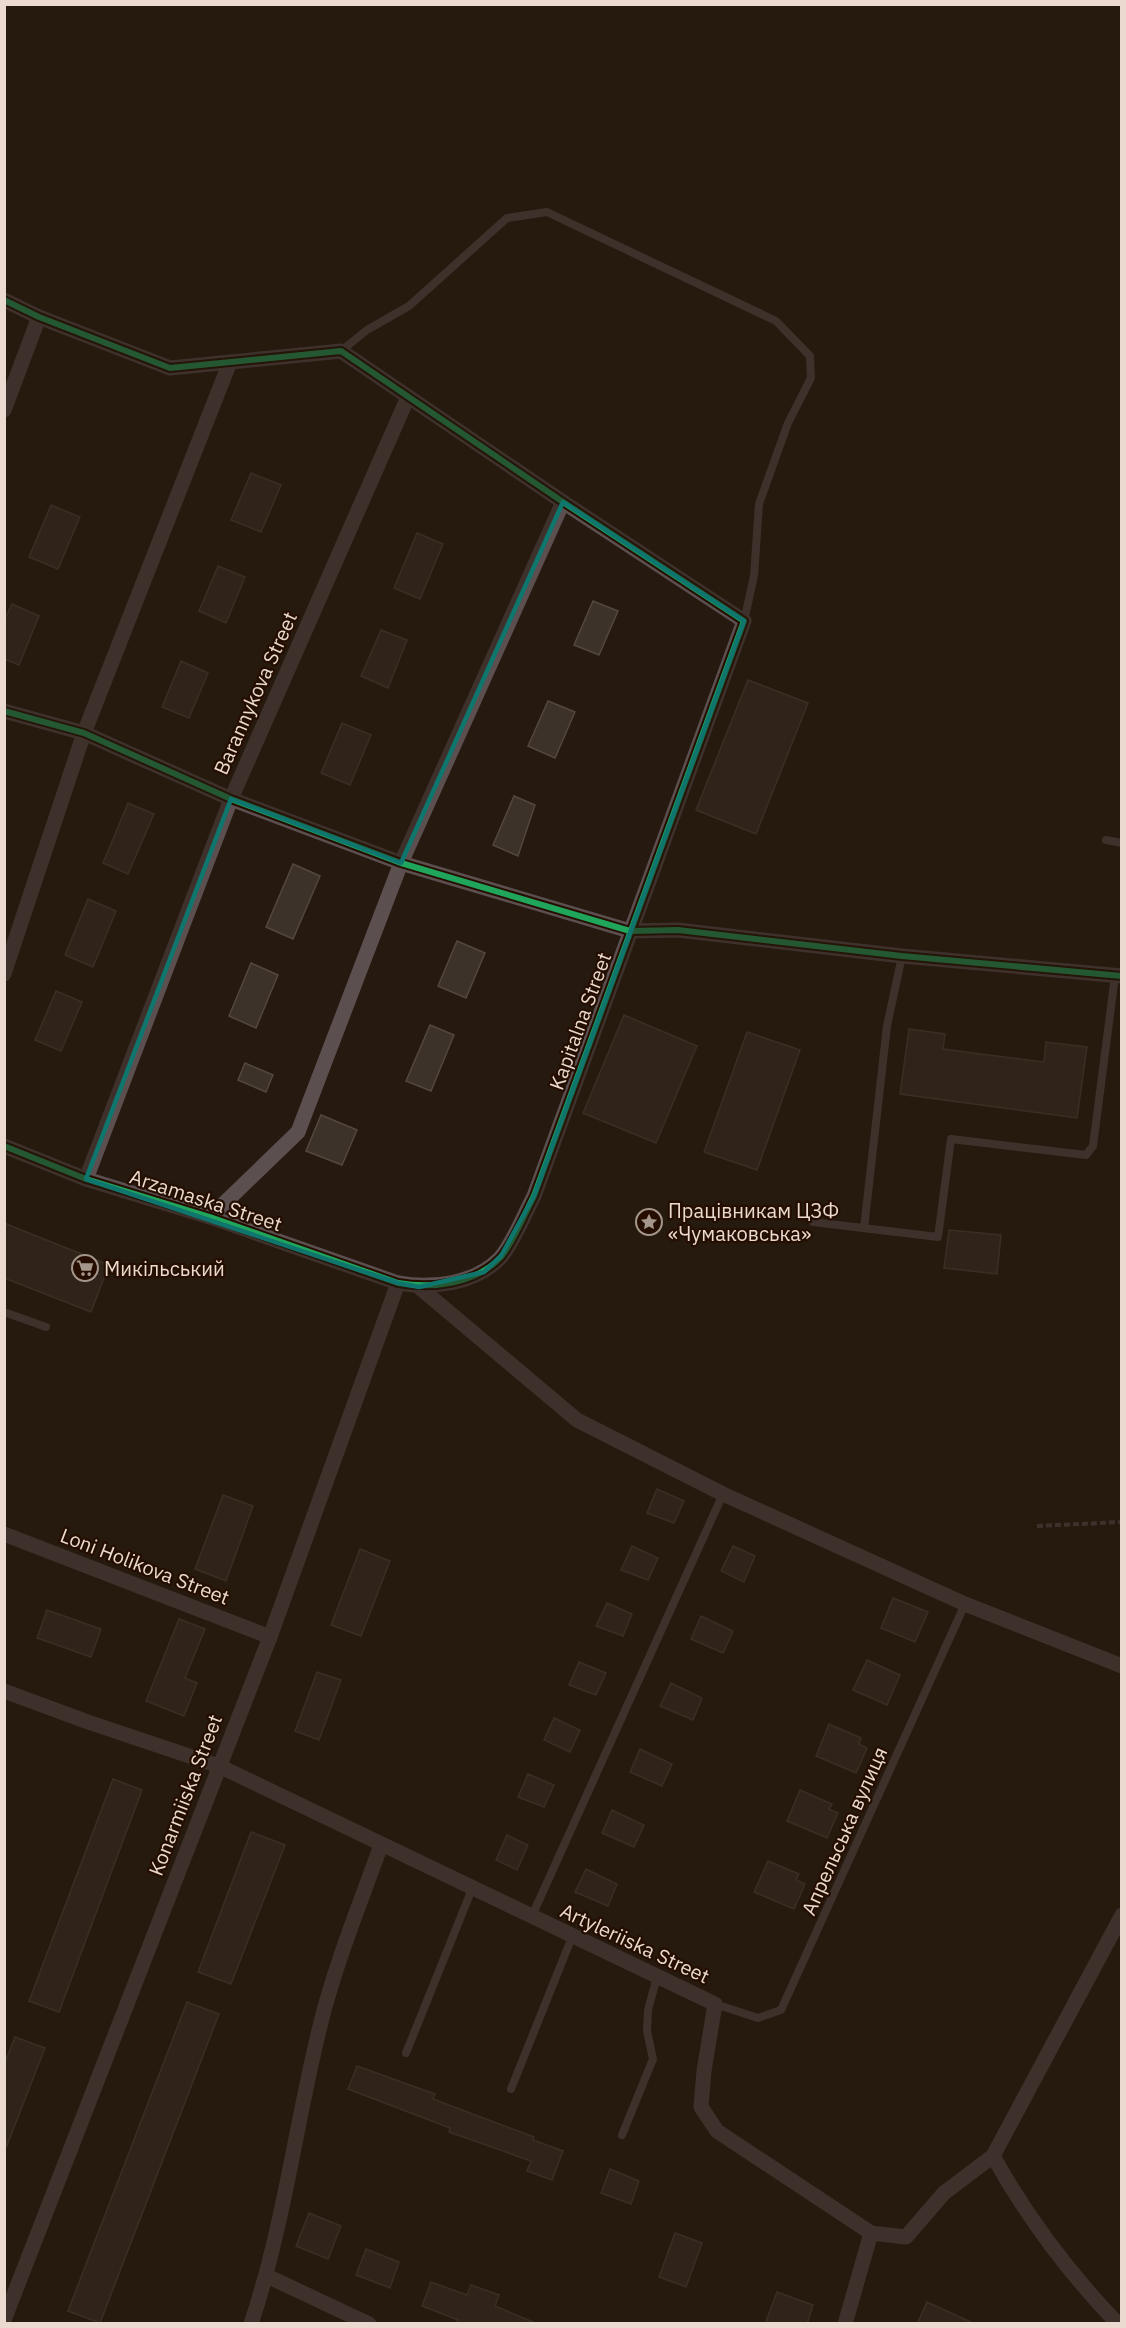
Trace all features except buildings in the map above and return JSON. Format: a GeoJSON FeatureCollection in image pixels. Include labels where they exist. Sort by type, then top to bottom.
{"type":"FeatureCollection","features":[{"type":"Feature","properties":{"kind":"street"},"geometry":{"type":"LineString","coordinates":[[4,300],[170,368],[341,351],[563,502],[744,621]]}},
{"type":"Feature","properties":{"kind":"street"},"geometry":{"type":"LineString","coordinates":[[4,410],[39,316]]}},
{"type":"Feature","properties":{"kind":"street"},"geometry":{"type":"LineString","coordinates":[[4,974],[84,733],[230,362]]}},
{"type":"Feature","properties":{"kind":"street","name":"Barannykova Street"},"geometry":{"type":"LineString","coordinates":[[86,1179],[231,798],[408,397]]}},
{"type":"Feature","properties":{"kind":"street"},"geometry":{"type":"LineString","coordinates":[[210,1217],[298,1132],[401,863],[563,502]]}},
{"type":"Feature","properties":{"kind":"street","name":"Kapitalna Street"},"geometry":{"type":"LineString","coordinates":[[398,1283],[419,1287],[461,1280],[484,1272],[501,1256],[534,1196],[744,621]]}},
{"type":"Feature","properties":{"kind":"street"},"geometry":{"type":"LineString","coordinates":[[4,711],[84,733],[231,798],[401,863],[630,931],[678,930],[903,956],[1118,976]]}},
{"type":"Feature","properties":{"kind":"street","name":"Arzamaska Street"},"geometry":{"type":"LineString","coordinates":[[4,1146],[86,1179],[210,1217],[398,1283]]}},
{"type":"Feature","properties":{"kind":"street","name":"Konarmiiska Street"},"geometry":{"type":"LineString","coordinates":[[4,2320],[270,1637],[398,1283]]}},
{"type":"Feature","properties":{"kind":"street"},"geometry":{"type":"LineString","coordinates":[[419,1287],[577,1420],[723,1494],[965,1604],[1122,1666]]}},
{"type":"Feature","properties":{"kind":"street","name":"Loni Holikova Street"},"geometry":{"type":"LineString","coordinates":[[4,1534],[270,1637]]}},
{"type":"Feature","properties":{"kind":"street","name":"Artyleriiska Street"},"geometry":{"type":"LineString","coordinates":[[4,1690],[88,1722],[219,1766],[531,1918],[715,2004],[704,2071],[701,2107],[717,2131],[871,2233]]}},
{"type":"Feature","properties":{"kind":"street"},"geometry":{"type":"LineString","coordinates":[[251,2324],[267,2276],[321,2021],[341,1953],[381,1845]]}},
{"type":"Feature","properties":{"kind":"street"},"geometry":{"type":"LineString","coordinates":[[845,2324],[871,2233],[906,2237],[944,2193],[993,2156],[1122,1915]]}},
{"type":"Feature","properties":{"kind":"street"},"geometry":{"type":"LineString","coordinates":[[993,2156],[1017,2199],[1087,2291],[1118,2324]]}},
{"type":"Feature","properties":{"kind":"street"},"geometry":{"type":"LineString","coordinates":[[267,2276],[369,2324]]}},
{"type":"Feature","properties":{"kind":"lane"},"geometry":{"type":"LineString","coordinates":[[341,351],[367,330],[409,306],[507,218],[547,212],[776,321],[810,356],[811,378],[788,423],[759,504],[754,576],[744,621]]}},
{"type":"Feature","properties":{"kind":"lane"},"geometry":{"type":"LineString","coordinates":[[1106,840],[1122,843]]}},
{"type":"Feature","properties":{"kind":"lane"},"geometry":{"type":"LineString","coordinates":[[864,1228],[887,1026],[903,956]]}},
{"type":"Feature","properties":{"kind":"lane"},"geometry":{"type":"LineString","coordinates":[[813,1222],[938,1237],[951,1138],[1086,1155],[1093,1146],[1118,976]]}},
{"type":"Feature","properties":{"kind":"lane"},"geometry":{"type":"LineString","coordinates":[[4,1312],[46,1327]]}},
{"type":"Feature","properties":{"kind":"lane"},"geometry":{"type":"LineString","coordinates":[[531,1918],[723,1494]]}},
{"type":"Feature","properties":{"kind":"lane","name":"Апрельська вулиця"},"geometry":{"type":"LineString","coordinates":[[715,2004],[758,2018],[781,2010],[965,1604]]}},
{"type":"Feature","properties":{"kind":"lane"},"geometry":{"type":"LineString","coordinates":[[406,2053],[471,1889]]}},
{"type":"Feature","properties":{"kind":"lane"},"geometry":{"type":"LineString","coordinates":[[511,2090],[572,1937]]}},
{"type":"Feature","properties":{"kind":"lane"},"geometry":{"type":"LineString","coordinates":[[622,2135],[653,2059],[646,2031],[648,2010],[657,1977]]}},
{"type":"Feature","properties":{"kind":"path"},"geometry":{"type":"LineString","coordinates":[[1037,1526],[1122,1522]]}},
{"type":"Feature","properties":{"kind":"highlighted area"},"geometry":{"type":"Polygon","coordinates":[[[563,502],[744,621],[534,1196],[501,1256],[484,1272],[419,1287],[398,1283],[86,1179],[231,799],[401,863],[563,502]]]}},
{"type":"Feature","properties":{"kind":"cycle path"},"geometry":{"type":"LineString","coordinates":[[4,300],[39,317],[170,368],[341,351],[563,502],[744,621],[534,1196],[509,1245],[490,1267],[466,1279],[439,1285],[398,1283],[210,1217],[86,1179],[4,1146]]}},
{"type":"Feature","properties":{"kind":"cycle path"},"geometry":{"type":"LineString","coordinates":[[4,711],[84,733],[231,799],[401,863],[630,931],[678,930],[902,956],[1122,976]]}},
{"type":"Feature","properties":{"kind":"place","name":"Працівникам ЦЗФ «Чумаковська»"},"geometry":{"type":"Point","coordinates":[649,1222]}},
{"type":"Feature","properties":{"kind":"place","name":"Микільський"},"geometry":{"type":"Point","coordinates":[85,1268]}}]}
